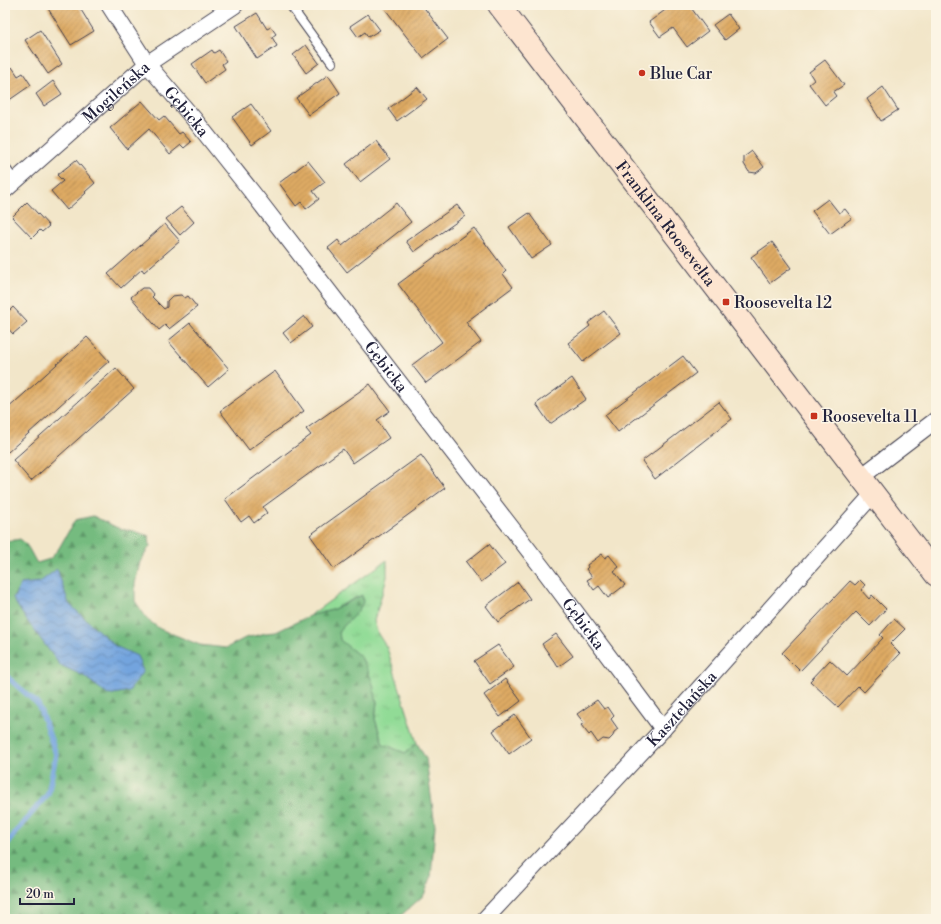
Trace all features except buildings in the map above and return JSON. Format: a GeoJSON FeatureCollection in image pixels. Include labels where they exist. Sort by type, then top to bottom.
{"type":"FeatureCollection","features":[{"type":"Feature","properties":{"kind":"street","name":"Gębicka"},"geometry":{"type":"LineString","coordinates":[[109,5],[147,64],[194,119],[332,296],[544,570],[663,729]]}},
{"type":"Feature","properties":{"kind":"street","name":"Mogileńska"},"geometry":{"type":"LineString","coordinates":[[10,186],[147,64],[235,5]]}},
{"type":"Feature","properties":{"kind":"street","name":"Franklina Roosevelta"},"geometry":{"type":"LineString","coordinates":[[499,5],[936,575]]}},
{"type":"Feature","properties":{"kind":"street","name":"Kasztelańska"},"geometry":{"type":"LineString","coordinates":[[485,919],[663,729],[867,485],[936,420]]}},
{"type":"Feature","properties":{"kind":"lane"},"geometry":{"type":"LineString","coordinates":[[290,5],[332,64]]}},
{"type":"Feature","properties":{"kind":"lane"},"geometry":{"type":"LineString","coordinates":[[5,167],[10,186]]}},
{"type":"Feature","properties":{"kind":"green space"},"geometry":{"type":"Polygon","coordinates":[[[93,516],[120,529],[134,531],[149,536],[150,546],[140,562],[135,584],[135,601],[148,620],[160,629],[200,645],[226,648],[245,638],[276,632],[309,616],[332,610],[362,595],[363,602],[359,610],[339,631],[340,640],[361,657],[368,671],[377,702],[375,719],[383,744],[405,753],[417,743],[426,759],[435,825],[431,878],[424,895],[397,919],[5,919],[5,542],[20,539],[28,547],[37,563],[50,559],[59,548],[75,520],[93,516]]]}},
{"type":"Feature","properties":{"kind":"green space"},"geometry":{"type":"Polygon","coordinates":[[[387,560],[387,577],[374,621],[378,634],[387,648],[417,743],[405,753],[383,744],[375,719],[377,702],[361,657],[340,641],[339,631],[347,622],[359,596],[332,610],[309,616],[387,560]]]}},
{"type":"Feature","properties":{"kind":"water"},"geometry":{"type":"Polygon","coordinates":[[[57,569],[69,604],[115,646],[137,656],[143,671],[129,691],[108,695],[84,676],[60,665],[13,599],[21,584],[40,582],[57,569]]]}},
{"type":"Feature","properties":{"kind":"waterway"},"geometry":{"type":"LineString","coordinates":[[5,675],[38,704],[56,754],[48,794],[18,829],[5,847]]}},
{"type":"Feature","properties":{"kind":"place","name":"Blue Car"},"geometry":{"type":"Point","coordinates":[642,73]}},
{"type":"Feature","properties":{"kind":"place","name":"Roosevelta 12"},"geometry":{"type":"Point","coordinates":[726,302]}},
{"type":"Feature","properties":{"kind":"place","name":"Roosevelta 11"},"geometry":{"type":"Point","coordinates":[814,416]}}]}
